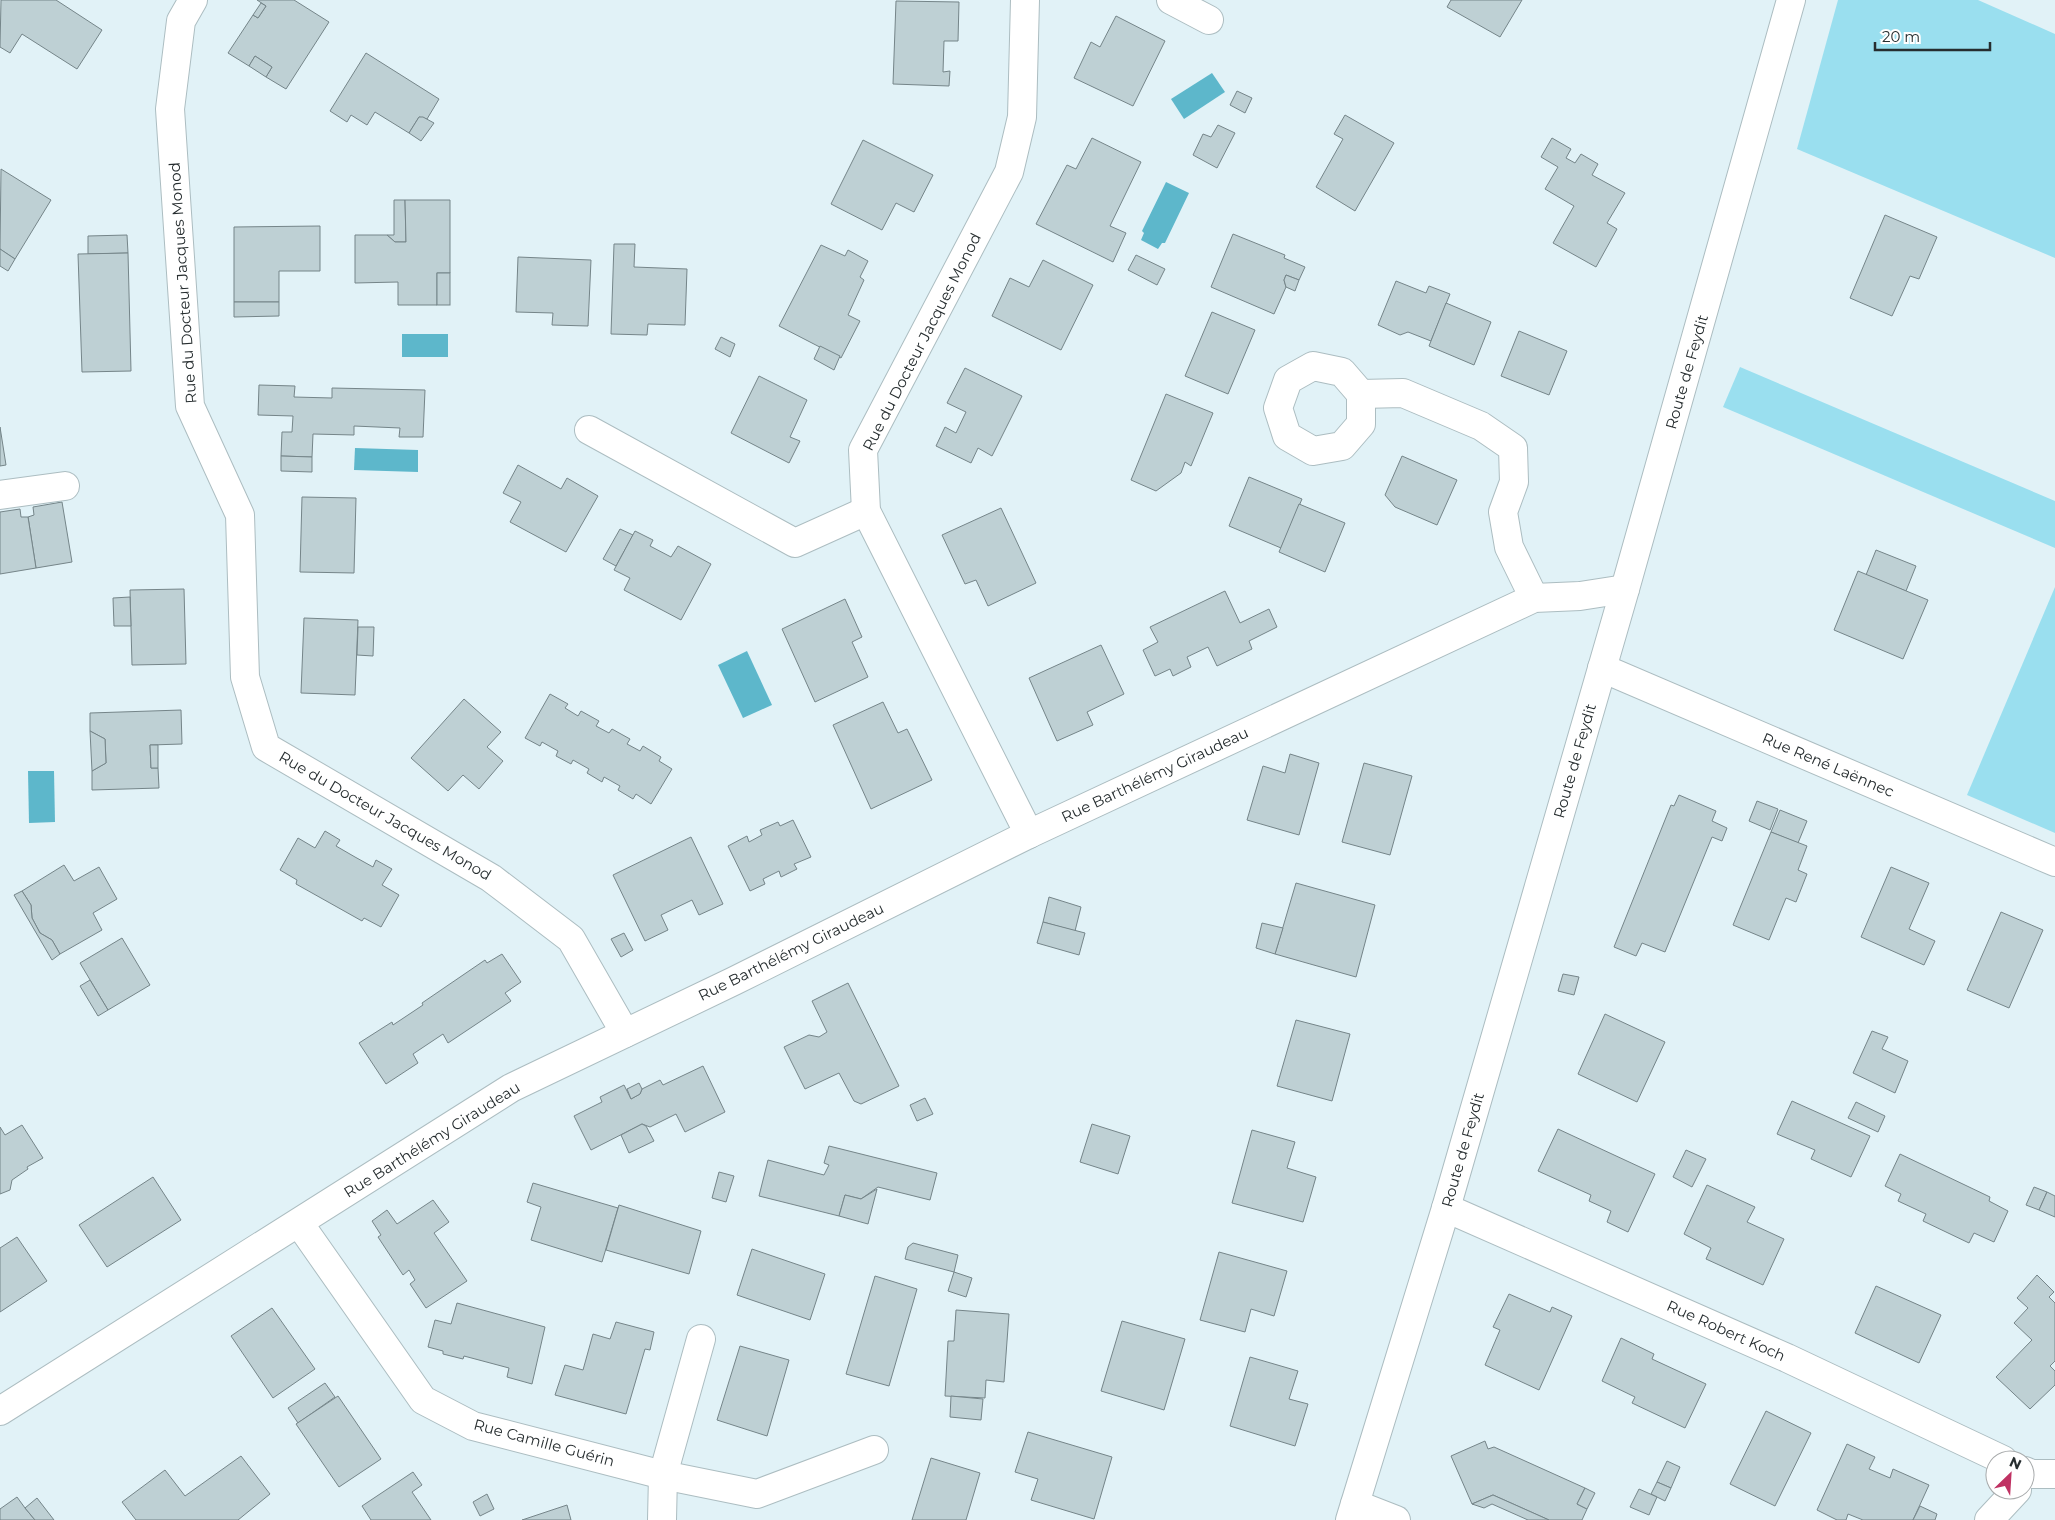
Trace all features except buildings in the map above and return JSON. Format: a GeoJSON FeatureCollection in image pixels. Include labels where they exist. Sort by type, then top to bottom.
{"type":"FeatureCollection","features":[{"type":"Feature","properties":{"kind":"street","name":"Rue du Docteur Jacques Monod"},"geometry":{"type":"LineString","coordinates":[[193,0],[181,21],[170,109],[190,406],[240,515],[245,677],[266,747],[492,878],[571,938],[625,1034]]}},
{"type":"Feature","properties":{"kind":"street","name":"Rue du Docteur Jacques Monod"},"geometry":{"type":"LineString","coordinates":[[1025,0],[1022,117],[1009,172],[863,450],[866,511],[1029,834]]}},
{"type":"Feature","properties":{"kind":"street"},"geometry":{"type":"LineString","coordinates":[[1171,0],[1209,20]]}},
{"type":"Feature","properties":{"kind":"street","name":"Route de Feydit"},"geometry":{"type":"LineString","coordinates":[[1352,1512],[1446,1208],[1792,0]]}},
{"type":"Feature","properties":{"kind":"street"},"geometry":{"type":"LineString","coordinates":[[1361,394],[1403,393],[1481,426],[1513,448],[1514,482],[1503,512],[1509,547],[1534,598]]}},
{"type":"Feature","properties":{"kind":"street"},"geometry":{"type":"LineString","coordinates":[[589,430],[795,543],[866,511]]}},
{"type":"Feature","properties":{"kind":"street"},"geometry":{"type":"LineString","coordinates":[[0,495],[64,486]]}},
{"type":"Feature","properties":{"kind":"street","name":"Rue Barthélémy Giraudeau"},"geometry":{"type":"LineString","coordinates":[[0,1411],[299,1224],[511,1088],[625,1034],[1029,834],[1534,598],[1580,596],[1625,588]]}},
{"type":"Feature","properties":{"kind":"street","name":"Rue René Laënnec"},"geometry":{"type":"LineString","coordinates":[[1602,668],[2055,862]]}},
{"type":"Feature","properties":{"kind":"street","name":"Rue Robert Koch"},"geometry":{"type":"LineString","coordinates":[[1446,1208],[1786,1358],[1985,1452]]}},
{"type":"Feature","properties":{"kind":"street","name":"Rue Camille Guérin"},"geometry":{"type":"LineString","coordinates":[[299,1224],[423,1400],[474,1426],[663,1474],[757,1494],[874,1450]]}},
{"type":"Feature","properties":{"kind":"street"},"geometry":{"type":"LineString","coordinates":[[662,1520],[663,1474],[701,1339]]}},
{"type":"Feature","properties":{"kind":"street"},"geometry":{"type":"LineString","coordinates":[[1989,1520],[2009,1500]]}},
{"type":"Feature","properties":{"kind":"street"},"geometry":{"type":"LineString","coordinates":[[1352,1512],[1396,1520]]}},
{"type":"Feature","properties":{"kind":"shaded area"},"geometry":{"type":"Polygon","coordinates":[[[1838,0],[1978,0],[2055,34],[2055,258],[1797,149],[1838,0]]]}},
{"type":"Feature","properties":{"kind":"shaded area"},"geometry":{"type":"Polygon","coordinates":[[[1212,73],[1225,92],[1184,119],[1171,99],[1212,73]]]}},
{"type":"Feature","properties":{"kind":"shaded area"},"geometry":{"type":"Polygon","coordinates":[[[1166,182],[1189,193],[1165,243],[1162,243],[1158,249],[1141,240],[1144,233],[1142,231],[1166,182]]]}},
{"type":"Feature","properties":{"kind":"shaded area"},"geometry":{"type":"Polygon","coordinates":[[[402,334],[448,334],[448,357],[402,357],[402,334]]]}},
{"type":"Feature","properties":{"kind":"shaded area"},"geometry":{"type":"Polygon","coordinates":[[[1740,367],[2055,501],[2055,548],[1723,407],[1740,367]]]}},
{"type":"Feature","properties":{"kind":"shaded area"},"geometry":{"type":"Polygon","coordinates":[[[355,448],[418,450],[418,472],[354,470],[355,448]]]}},
{"type":"Feature","properties":{"kind":"shaded area"},"geometry":{"type":"Polygon","coordinates":[[[2055,587],[2055,833],[1967,795],[2055,587]]]}},
{"type":"Feature","properties":{"kind":"shaded area"},"geometry":{"type":"Polygon","coordinates":[[[747,651],[772,705],[743,718],[718,665],[747,651]]]}},
{"type":"Feature","properties":{"kind":"shaded area"},"geometry":{"type":"Polygon","coordinates":[[[28,771],[54,771],[55,822],[29,823],[28,771]]]}}]}
